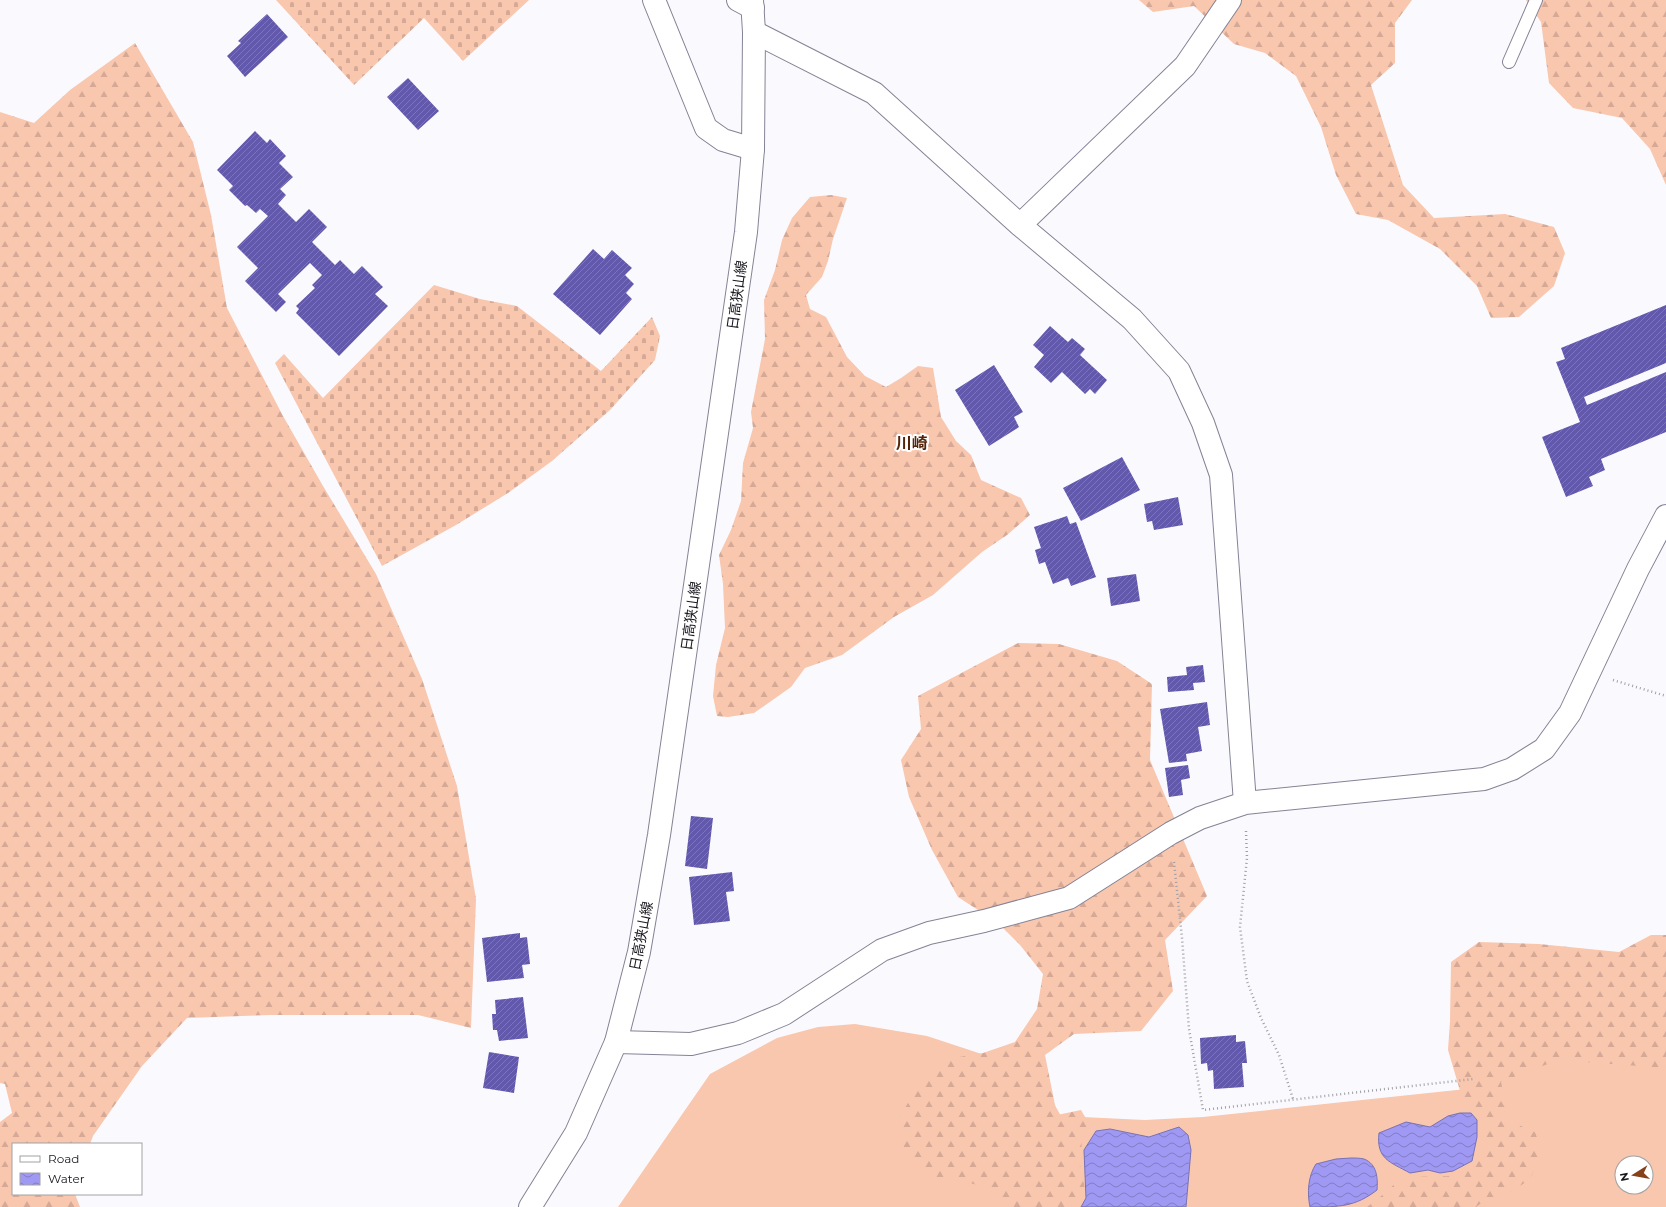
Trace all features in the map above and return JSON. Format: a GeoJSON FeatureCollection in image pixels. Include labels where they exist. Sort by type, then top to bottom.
{"type":"FeatureCollection","features":[{"type":"Feature","properties":{"kind":"street"},"geometry":{"type":"LineString","coordinates":[[654,0],[706,128],[723,140],[753,149]]}},
{"type":"Feature","properties":{"kind":"street"},"geometry":{"type":"LineString","coordinates":[[1020,225],[1185,66],[1230,0]]}},
{"type":"Feature","properties":{"kind":"street","name":"日高狭山線"},"geometry":{"type":"LineString","coordinates":[[530,1207],[576,1133],[616,1042],[640,952],[659,836],[746,232],[753,149],[754,32],[748,3]]}},
{"type":"Feature","properties":{"kind":"street"},"geometry":{"type":"LineString","coordinates":[[754,32],[874,93],[1020,225],[1132,320],[1179,371],[1203,423],[1221,475],[1245,803]]}},
{"type":"Feature","properties":{"kind":"street"},"geometry":{"type":"LineString","coordinates":[[616,1042],[692,1044],[738,1033],[784,1014],[882,950],[929,933],[984,921],[1069,898],[1171,833],[1200,818],[1245,803],[1484,779],[1512,769],[1544,749],[1570,713],[1638,569],[1666,516]]}},
{"type":"Feature","properties":{"kind":"lane"},"geometry":{"type":"LineString","coordinates":[[1509,62],[1536,0]]}},
{"type":"Feature","properties":{"kind":"path"},"geometry":{"type":"LineString","coordinates":[[1590,673],[1666,696]]}},
{"type":"Feature","properties":{"kind":"path"},"geometry":{"type":"LineString","coordinates":[[1245,803],[1247,858],[1240,927],[1248,981],[1261,1018],[1279,1055],[1293,1098]]}},
{"type":"Feature","properties":{"kind":"path"},"geometry":{"type":"LineString","coordinates":[[1171,833],[1182,938],[1189,1029],[1203,1110],[1293,1098],[1362,1092],[1473,1079]]}},
{"type":"Feature","properties":{"kind":"green space"},"geometry":{"type":"Polygon","coordinates":[[[276,0],[529,0],[463,61],[424,18],[354,85],[276,0]]]}},
{"type":"Feature","properties":{"kind":"green space"},"geometry":{"type":"Polygon","coordinates":[[[1139,0],[1412,0],[1395,23],[1395,63],[1371,85],[1403,185],[1434,218],[1505,214],[1554,227],[1565,253],[1554,286],[1519,317],[1491,318],[1477,286],[1440,249],[1388,220],[1356,214],[1336,175],[1321,127],[1296,76],[1265,53],[1234,44],[1194,6],[1153,12],[1139,0]]]}},
{"type":"Feature","properties":{"kind":"green space"},"geometry":{"type":"Polygon","coordinates":[[[1526,0],[1666,0],[1666,185],[1650,149],[1622,118],[1573,108],[1549,83],[1541,22],[1526,0]]]}},
{"type":"Feature","properties":{"kind":"green space"},"geometry":{"type":"Polygon","coordinates":[[[135,43],[193,142],[211,215],[227,308],[283,416],[376,574],[422,679],[457,786],[476,899],[471,1028],[418,1015],[271,1015],[187,1018],[142,1066],[93,1136],[90,1143],[12,1143],[12,1195],[75,1195],[80,1207],[0,1207],[0,1122],[12,1113],[5,1084],[0,1083],[0,112],[34,123],[70,90],[135,43]]]}},
{"type":"Feature","properties":{"kind":"green space"},"geometry":{"type":"Polygon","coordinates":[[[831,195],[847,198],[822,277],[806,295],[810,309],[826,317],[847,357],[865,376],[886,387],[918,366],[933,368],[941,417],[956,441],[971,455],[981,480],[1021,498],[1030,515],[1007,535],[982,552],[933,595],[894,617],[842,655],[805,668],[791,687],[754,713],[728,717],[717,716],[713,696],[716,665],[725,628],[723,584],[719,555],[731,530],[741,501],[743,463],[753,428],[751,412],[765,339],[764,300],[775,270],[782,240],[792,218],[810,197],[831,195]]]}},
{"type":"Feature","properties":{"kind":"green space"},"geometry":{"type":"Polygon","coordinates":[[[434,285],[480,299],[517,306],[601,371],[652,317],[660,336],[655,360],[610,410],[552,461],[508,493],[456,525],[382,566],[275,363],[284,354],[323,398],[434,285]]]}},
{"type":"Feature","properties":{"kind":"green space"},"geometry":{"type":"Polygon","coordinates":[[[1018,643],[1059,644],[1117,661],[1152,684],[1150,760],[1207,896],[1165,940],[1173,991],[1141,1031],[1074,1034],[1045,1055],[1057,1115],[1081,1110],[1088,1122],[1082,1139],[1080,1165],[1085,1189],[1078,1207],[1011,1207],[974,1184],[936,1177],[904,1149],[897,1120],[912,1097],[942,1060],[983,1053],[1015,1042],[1037,1009],[1043,974],[1020,945],[998,923],[958,897],[932,850],[909,797],[901,760],[921,729],[918,696],[1018,643]]]}},
{"type":"Feature","properties":{"kind":"green space"},"geometry":{"type":"Polygon","coordinates":[[[1651,935],[1666,935],[1666,1068],[1558,1060],[1501,1082],[1509,1121],[1535,1132],[1543,1154],[1529,1180],[1512,1191],[1476,1207],[1367,1207],[1402,1177],[1462,1176],[1483,1157],[1485,1125],[1461,1094],[1448,1050],[1451,962],[1479,942],[1539,944],[1619,952],[1651,935]]]}},
{"type":"Feature","properties":{"kind":"green space"},"geometry":{"type":"Polygon","coordinates":[[[855,1024],[927,1036],[1036,1072],[1061,1116],[1145,1120],[1203,1117],[1485,1087],[1472,1038],[1666,1056],[1666,1207],[618,1207],[710,1074],[777,1038],[818,1027],[855,1024]]]}},
{"type":"Feature","properties":{"kind":"water"},"geometry":{"type":"Polygon","coordinates":[[[1460,1113],[1471,1113],[1477,1120],[1477,1137],[1472,1161],[1453,1171],[1440,1173],[1428,1170],[1410,1173],[1386,1159],[1382,1154],[1379,1142],[1379,1133],[1406,1122],[1430,1127],[1448,1116],[1460,1113]]]}},
{"type":"Feature","properties":{"kind":"water"},"geometry":{"type":"Polygon","coordinates":[[[1179,1127],[1188,1135],[1191,1150],[1186,1207],[1081,1207],[1086,1198],[1084,1150],[1096,1131],[1110,1129],[1149,1137],[1179,1127]]]}},
{"type":"Feature","properties":{"kind":"water"},"geometry":{"type":"Polygon","coordinates":[[[1336,1159],[1364,1159],[1372,1164],[1377,1176],[1377,1190],[1369,1196],[1354,1203],[1330,1207],[1310,1207],[1309,1185],[1311,1174],[1316,1164],[1336,1159]]]}},
{"type":"Feature","properties":{"kind":"building"},"geometry":{"type":"Polygon","coordinates":[[[267,14],[288,37],[245,77],[227,56],[241,43],[238,41],[267,14]]]}},
{"type":"Feature","properties":{"kind":"building"},"geometry":{"type":"Polygon","coordinates":[[[408,78],[439,111],[418,130],[387,97],[408,78]]]}},
{"type":"Feature","properties":{"kind":"building"},"geometry":{"type":"Polygon","coordinates":[[[255,131],[267,143],[270,139],[286,156],[279,163],[293,177],[280,189],[286,195],[278,204],[296,222],[309,209],[327,227],[312,242],[335,265],[340,260],[354,274],[362,266],[383,287],[375,294],[388,306],[339,356],[296,313],[299,309],[296,306],[315,288],[312,285],[322,275],[310,263],[278,294],[286,302],[276,312],[245,281],[258,268],[237,247],[268,216],[260,209],[256,213],[247,205],[245,206],[229,190],[233,186],[217,170],[255,131]]]}},
{"type":"Feature","properties":{"kind":"building"},"geometry":{"type":"Polygon","coordinates":[[[593,249],[604,259],[612,250],[632,268],[625,275],[634,284],[626,293],[632,299],[600,335],[553,294],[593,249]]]}},
{"type":"Feature","properties":{"kind":"building"},"geometry":{"type":"Polygon","coordinates":[[[1666,305],[1666,363],[1584,397],[1587,405],[1666,372],[1666,432],[1601,459],[1605,470],[1589,477],[1593,486],[1566,497],[1542,437],[1580,422],[1556,362],[1565,359],[1561,348],[1666,305]]]}},
{"type":"Feature","properties":{"kind":"building"},"geometry":{"type":"Polygon","coordinates":[[[1050,326],[1068,342],[1072,338],[1085,349],[1080,355],[1107,380],[1095,394],[1090,389],[1085,394],[1062,372],[1051,383],[1034,367],[1044,355],[1033,345],[1050,326]]]}},
{"type":"Feature","properties":{"kind":"building"},"geometry":{"type":"Polygon","coordinates":[[[994,365],[1023,412],[1014,417],[1019,427],[989,446],[955,390],[994,365]]]}},
{"type":"Feature","properties":{"kind":"building"},"geometry":{"type":"Polygon","coordinates":[[[1122,457],[1140,490],[1081,521],[1063,488],[1122,457]]]}},
{"type":"Feature","properties":{"kind":"building"},"geometry":{"type":"Polygon","coordinates":[[[1178,497],[1183,525],[1154,530],[1152,521],[1147,522],[1144,504],[1178,497]]]}},
{"type":"Feature","properties":{"kind":"building"},"geometry":{"type":"Polygon","coordinates":[[[1067,516],[1070,524],[1076,522],[1096,577],[1071,586],[1068,578],[1053,584],[1045,562],[1039,564],[1035,550],[1041,548],[1034,527],[1067,516]]]}},
{"type":"Feature","properties":{"kind":"building"},"geometry":{"type":"Polygon","coordinates":[[[1136,574],[1140,601],[1111,606],[1107,578],[1136,574]]]}},
{"type":"Feature","properties":{"kind":"building"},"geometry":{"type":"Polygon","coordinates":[[[1203,665],[1205,682],[1193,683],[1194,690],[1168,692],[1167,677],[1187,675],[1186,667],[1203,665]]]}},
{"type":"Feature","properties":{"kind":"building"},"geometry":{"type":"Polygon","coordinates":[[[1207,702],[1210,725],[1198,727],[1202,751],[1186,754],[1187,761],[1169,763],[1160,709],[1207,702]]]}},
{"type":"Feature","properties":{"kind":"building"},"geometry":{"type":"Polygon","coordinates":[[[1188,765],[1190,778],[1181,780],[1183,795],[1169,797],[1165,768],[1188,765]]]}},
{"type":"Feature","properties":{"kind":"building"},"geometry":{"type":"Polygon","coordinates":[[[691,816],[713,818],[707,869],[685,866],[691,816]]]}},
{"type":"Feature","properties":{"kind":"building"},"geometry":{"type":"Polygon","coordinates":[[[732,872],[734,891],[726,892],[730,921],[694,925],[689,877],[732,872]]]}},
{"type":"Feature","properties":{"kind":"building"},"geometry":{"type":"Polygon","coordinates":[[[520,933],[520,938],[527,937],[530,964],[522,965],[524,978],[487,982],[482,938],[520,933]]]}},
{"type":"Feature","properties":{"kind":"building"},"geometry":{"type":"Polygon","coordinates":[[[523,997],[528,1038],[499,1041],[497,1030],[493,1030],[492,1014],[496,1014],[495,1000],[523,997]]]}},
{"type":"Feature","properties":{"kind":"building"},"geometry":{"type":"Polygon","coordinates":[[[1236,1035],[1236,1042],[1245,1041],[1247,1063],[1242,1063],[1244,1087],[1214,1089],[1213,1070],[1208,1071],[1207,1063],[1201,1064],[1200,1038],[1236,1035]]]}},
{"type":"Feature","properties":{"kind":"building"},"geometry":{"type":"Polygon","coordinates":[[[489,1052],[519,1057],[514,1093],[483,1088],[489,1052]]]}},
{"type":"Feature","properties":{"kind":"district","name":"川崎"},"geometry":{"type":"Point","coordinates":[912,443]}}]}
